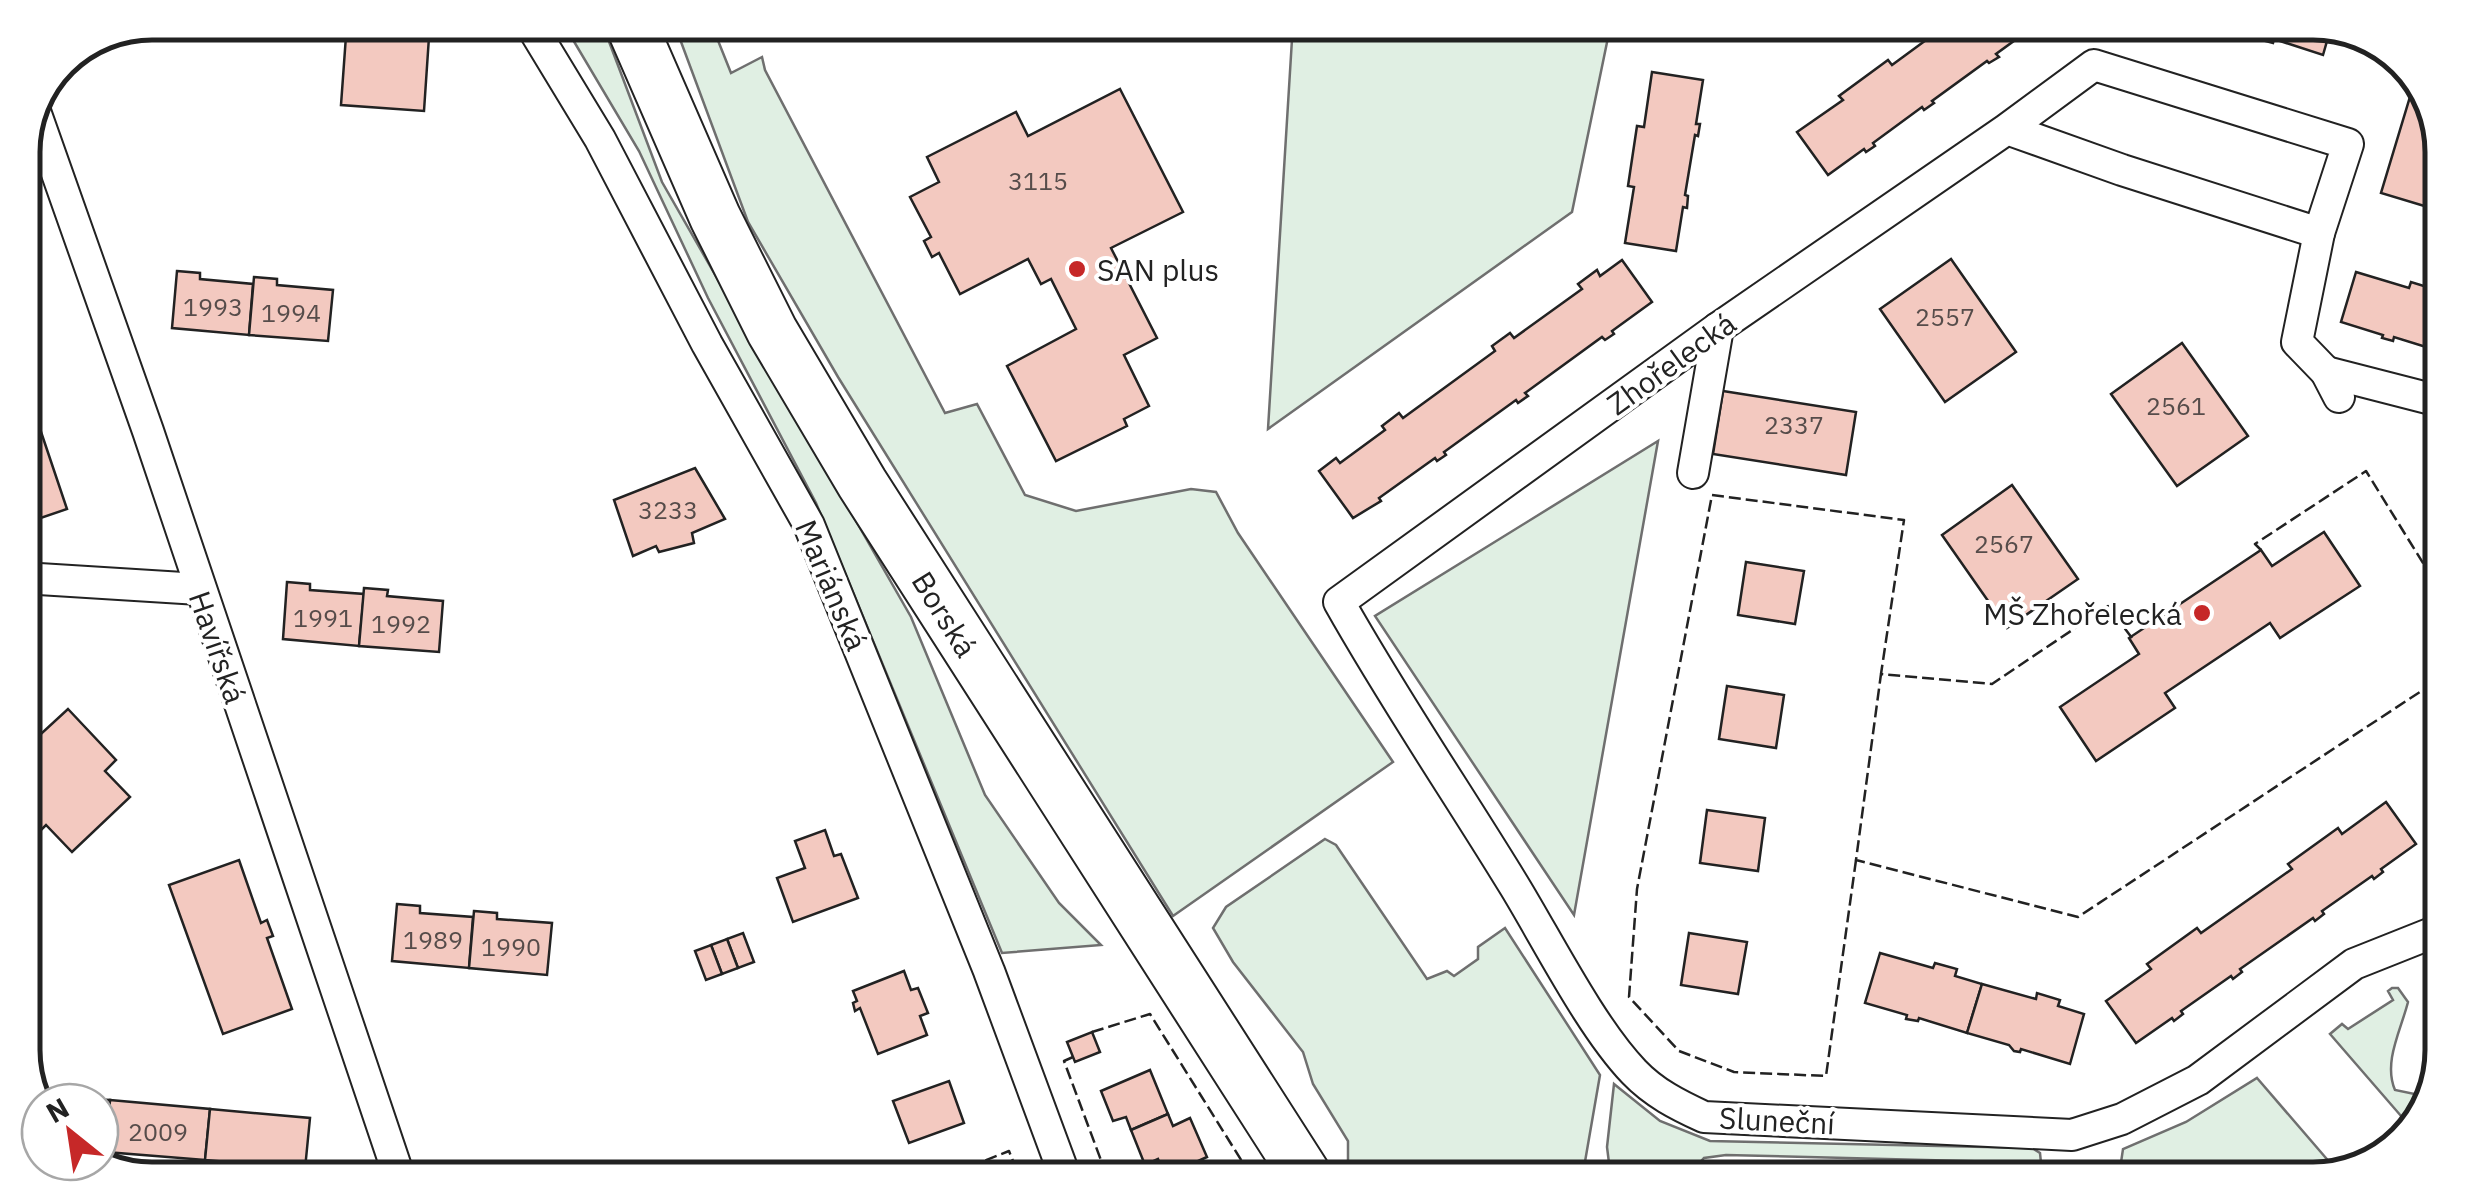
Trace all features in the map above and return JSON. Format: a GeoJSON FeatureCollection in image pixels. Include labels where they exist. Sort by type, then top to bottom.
{"type":"FeatureCollection","features":[{"type":"Feature","properties":{"kind":"main road","name":"Borská"},"geometry":{"type":"LineString","coordinates":[[638,40],[715,217],[772,331],[862,483],[1296,1162]]}},
{"type":"Feature","properties":{"kind":"street","name":"Mariánská"},"geometry":{"type":"LineString","coordinates":[[540,40],[600,139],[707,344],[809,525],[989,971],[1059,1162]]}},
{"type":"Feature","properties":{"kind":"street","name":"Zhořelecká"},"geometry":{"type":"LineString","coordinates":[[1339,602],[1718,328],[2094,65],[2348,144],[2319,233],[2298,342],[2332,385],[2425,399]]}},
{"type":"Feature","properties":{"kind":"street"},"geometry":{"type":"LineString","coordinates":[[2007,129],[2319,233]]}},
{"type":"Feature","properties":{"kind":"street","name":"Havířská"},"geometry":{"type":"LineString","coordinates":[[42,132],[148,431],[394,1162]]}},
{"type":"Feature","properties":{"kind":"street"},"geometry":{"type":"LineString","coordinates":[[1693,473],[1718,328]]}},
{"type":"Feature","properties":{"kind":"street"},"geometry":{"type":"LineString","coordinates":[[40,579],[198,588]]}},
{"type":"Feature","properties":{"kind":"street","name":"Sluneční"},"geometry":{"type":"LineString","coordinates":[[1339,602],[1380,675],[1633,1072],[1665,1098],[1704,1116],[2072,1135],[2122,1120],[2198,1080],[2354,964],[2425,937]]}},
{"type":"Feature","properties":{"kind":"green space"},"geometry":{"type":"Polygon","coordinates":[[[573,40],[608,40],[662,182],[911,617],[985,795],[1059,903],[1101,945],[1002,953],[816,503],[708,298],[639,151],[573,40]]]}},
{"type":"Feature","properties":{"kind":"green space"},"geometry":{"type":"Polygon","coordinates":[[[680,40],[718,40],[731,73],[762,57],[765,70],[945,413],[977,404],[1025,495],[1076,511],[1191,489],[1216,492],[1238,533],[1393,762],[1173,916],[838,377],[748,222],[680,40]]]}},
{"type":"Feature","properties":{"kind":"green space"},"geometry":{"type":"Polygon","coordinates":[[[1292,40],[1607,40],[1572,212],[1268,429],[1292,40]]]}},
{"type":"Feature","properties":{"kind":"green space"},"geometry":{"type":"Polygon","coordinates":[[[1658,441],[1574,915],[1375,616],[1658,441]]]}},
{"type":"Feature","properties":{"kind":"green space"},"geometry":{"type":"Polygon","coordinates":[[[1325,839],[1336,845],[1427,979],[1447,971],[1454,976],[1478,959],[1478,947],[1505,928],[1600,1075],[1585,1162],[1348,1162],[1348,1141],[1313,1084],[1303,1052],[1233,962],[1213,928],[1226,907],[1325,839]]]}},
{"type":"Feature","properties":{"kind":"green space"},"geometry":{"type":"Polygon","coordinates":[[[2398,988],[2408,1002],[2391,1068],[2395,1090],[2415,1094],[2402,1117],[2330,1034],[2342,1024],[2348,1029],[2393,1000],[2388,991],[2398,988]]]}},
{"type":"Feature","properties":{"kind":"green space"},"geometry":{"type":"Polygon","coordinates":[[[2257,1078],[2328,1161],[2121,1162],[2123,1149],[2186,1122],[2257,1078]]]}},
{"type":"Feature","properties":{"kind":"green space"},"geometry":{"type":"Polygon","coordinates":[[[1614,1084],[1660,1121],[1710,1141],[2032,1148],[2040,1153],[2041,1162],[1726,1155],[1700,1162],[1609,1162],[1614,1084]]]}},
{"type":"Feature","properties":{"kind":"building"},"geometry":{"type":"Polygon","coordinates":[[[346,40],[429,40],[424,111],[341,105],[346,40]]]}},
{"type":"Feature","properties":{"kind":"building"},"geometry":{"type":"Polygon","coordinates":[[[1926,40],[2015,40],[1996,54],[1999,57],[1987,61],[1934,103],[1924,110],[1922,107],[1873,143],[1875,146],[1866,152],[1864,149],[1828,175],[1797,132],[1843,100],[1839,96],[1888,60],[1892,65],[1926,40]]]}},
{"type":"Feature","properties":{"kind":"building"},"geometry":{"type":"Polygon","coordinates":[[[2277,40],[2327,41],[2323,55],[2277,40]]]}},
{"type":"Feature","properties":{"kind":"building"},"geometry":{"type":"Polygon","coordinates":[[[1652,72],[1703,80],[1696,124],[1700,124],[1685,195],[1687,208],[1683,207],[1676,251],[1625,243],[1634,187],[1628,186],[1637,126],[1644,127],[1652,72]]]}},
{"type":"Feature","properties":{"kind":"building","name":"SAN plus"},"geometry":{"type":"Polygon","coordinates":[[[1120,89],[1183,212],[1111,248],[1157,338],[1124,355],[1149,406],[1124,419],[1127,426],[1056,461],[1007,366],[1076,329],[1051,279],[1041,284],[1028,259],[960,294],[939,253],[932,257],[924,241],[931,237],[910,197],[939,182],[927,157],[1016,112],[1028,136],[1120,89]]]}},
{"type":"Feature","properties":{"kind":"building"},"geometry":{"type":"Polygon","coordinates":[[[2410,97],[2423,130],[2425,206],[2381,193],[2410,97]]]}},
{"type":"Feature","properties":{"kind":"building"},"geometry":{"type":"Polygon","coordinates":[[[1951,259],[2016,352],[1945,402],[1880,309],[1951,259]]]}},
{"type":"Feature","properties":{"kind":"building"},"geometry":{"type":"Polygon","coordinates":[[[1622,260],[1652,302],[1612,331],[1614,334],[1605,340],[1602,337],[1525,393],[1528,396],[1518,403],[1516,400],[1444,452],[1446,455],[1437,461],[1435,458],[1353,518],[1319,471],[1336,458],[1340,463],[1385,430],[1382,426],[1399,413],[1403,418],[1495,351],[1492,346],[1510,333],[1514,338],[1582,289],[1578,284],[1597,270],[1600,276],[1622,260]]]}},
{"type":"Feature","properties":{"kind":"building"},"geometry":{"type":"Polygon","coordinates":[[[177,271],[200,273],[200,279],[253,284],[249,335],[172,328],[177,271]]]}},
{"type":"Feature","properties":{"kind":"building"},"geometry":{"type":"Polygon","coordinates":[[[2356,272],[2409,288],[2411,282],[2425,286],[2425,347],[2394,337],[2393,341],[2382,338],[2383,335],[2341,322],[2356,272]]]}},
{"type":"Feature","properties":{"kind":"building"},"geometry":{"type":"Polygon","coordinates":[[[254,277],[277,279],[277,285],[333,290],[328,341],[249,335],[254,277]]]}},
{"type":"Feature","properties":{"kind":"building"},"geometry":{"type":"Polygon","coordinates":[[[2182,343],[2248,436],[2177,486],[2111,394],[2182,343]]]}},
{"type":"Feature","properties":{"kind":"building"},"geometry":{"type":"Polygon","coordinates":[[[1723,391],[1856,412],[1846,475],[1713,454],[1723,391]]]}},
{"type":"Feature","properties":{"kind":"building"},"geometry":{"type":"Polygon","coordinates":[[[40,429],[67,509],[40,518],[40,429]]]}},
{"type":"Feature","properties":{"kind":"building"},"geometry":{"type":"Polygon","coordinates":[[[695,468],[725,519],[692,533],[694,543],[659,552],[656,546],[633,556],[614,500],[695,468]]]}},
{"type":"Feature","properties":{"kind":"building"},"geometry":{"type":"Polygon","coordinates":[[[2012,485],[2078,579],[2007,628],[1942,535],[2012,485]]]}},
{"type":"Feature","properties":{"kind":"building"},"geometry":{"type":"Polygon","coordinates":[[[2324,532],[2360,586],[2280,638],[2270,623],[2165,693],[2175,708],[2096,761],[2060,707],[2139,654],[2129,638],[2261,550],[2272,566],[2324,532]]]}},
{"type":"Feature","properties":{"kind":"building"},"geometry":{"type":"Polygon","coordinates":[[[1746,562],[1804,571],[1795,624],[1738,615],[1746,562]]]}},
{"type":"Feature","properties":{"kind":"building"},"geometry":{"type":"Polygon","coordinates":[[[287,582],[310,584],[310,590],[364,594],[359,646],[283,639],[287,582]]]}},
{"type":"Feature","properties":{"kind":"building"},"geometry":{"type":"Polygon","coordinates":[[[364,588],[388,590],[387,596],[443,601],[439,652],[359,646],[364,588]]]}},
{"type":"Feature","properties":{"kind":"building"},"geometry":{"type":"Polygon","coordinates":[[[1727,686],[1784,695],[1776,748],[1719,739],[1727,686]]]}},
{"type":"Feature","properties":{"kind":"building"},"geometry":{"type":"Polygon","coordinates":[[[68,709],[116,760],[105,771],[130,797],[72,852],[46,825],[40,831],[40,735],[68,709]]]}},
{"type":"Feature","properties":{"kind":"building"},"geometry":{"type":"Polygon","coordinates":[[[2386,802],[2416,844],[2381,869],[2383,872],[2374,879],[2372,876],[2322,911],[2324,914],[2315,921],[2313,918],[2240,969],[2242,972],[2233,979],[2231,976],[2181,1011],[2183,1014],[2174,1021],[2172,1018],[2136,1043],[2106,1001],[2151,969],[2147,964],[2197,928],[2201,933],[2292,869],[2288,864],[2338,828],[2342,834],[2386,802]]]}},
{"type":"Feature","properties":{"kind":"building"},"geometry":{"type":"Polygon","coordinates":[[[1707,810],[1765,818],[1758,871],[1700,863],[1707,810]]]}},
{"type":"Feature","properties":{"kind":"building"},"geometry":{"type":"Polygon","coordinates":[[[825,830],[834,856],[841,854],[858,898],[793,922],[777,878],[805,868],[795,841],[825,830]]]}},
{"type":"Feature","properties":{"kind":"building"},"geometry":{"type":"Polygon","coordinates":[[[239,860],[261,923],[267,920],[273,936],[267,938],[292,1009],[223,1034],[169,885],[239,860]]]}},
{"type":"Feature","properties":{"kind":"building"},"geometry":{"type":"Polygon","coordinates":[[[397,904],[420,906],[420,913],[473,917],[469,968],[392,961],[397,904]]]}},
{"type":"Feature","properties":{"kind":"building"},"geometry":{"type":"Polygon","coordinates":[[[474,911],[497,913],[497,919],[552,923],[547,975],[469,968],[474,911]]]}},
{"type":"Feature","properties":{"kind":"building"},"geometry":{"type":"Polygon","coordinates":[[[743,933],[754,962],[738,968],[727,939],[743,933]]]}},
{"type":"Feature","properties":{"kind":"building"},"geometry":{"type":"Polygon","coordinates":[[[1689,933],[1747,942],[1738,994],[1681,985],[1689,933]]]}},
{"type":"Feature","properties":{"kind":"building"},"geometry":{"type":"Polygon","coordinates":[[[727,939],[738,968],[722,974],[711,945],[727,939]]]}},
{"type":"Feature","properties":{"kind":"building"},"geometry":{"type":"Polygon","coordinates":[[[711,945],[722,974],[706,980],[695,951],[711,945]]]}},
{"type":"Feature","properties":{"kind":"building"},"geometry":{"type":"Polygon","coordinates":[[[1880,953],[1933,968],[1935,963],[1957,969],[1955,976],[1982,984],[1967,1033],[1919,1018],[1906,1019],[1907,1015],[1865,1003],[1880,953]]]}},
{"type":"Feature","properties":{"kind":"building"},"geometry":{"type":"Polygon","coordinates":[[[904,971],[911,990],[918,988],[928,1013],[920,1016],[927,1035],[878,1054],[860,1008],[855,1011],[853,991],[904,971]]]}},
{"type":"Feature","properties":{"kind":"building"},"geometry":{"type":"Polygon","coordinates":[[[1982,984],[2036,999],[2037,993],[2060,1000],[2058,1006],[2084,1014],[2070,1064],[2021,1049],[2014,1051],[2009,1045],[1967,1033],[1982,984]]]}},
{"type":"Feature","properties":{"kind":"building"},"geometry":{"type":"Polygon","coordinates":[[[1092,1032],[1100,1052],[1075,1062],[1067,1042],[1092,1032]]]}},
{"type":"Feature","properties":{"kind":"building"},"geometry":{"type":"Polygon","coordinates":[[[1150,1070],[1168,1114],[1131,1130],[1126,1117],[1113,1121],[1101,1091],[1150,1070]]]}},
{"type":"Feature","properties":{"kind":"building"},"geometry":{"type":"Polygon","coordinates":[[[949,1081],[964,1123],[909,1143],[893,1101],[949,1081]]]}},
{"type":"Feature","properties":{"kind":"building"},"geometry":{"type":"Polygon","coordinates":[[[120,1101],[210,1109],[205,1160],[120,1153],[120,1101]]]}},
{"type":"Feature","properties":{"kind":"building"},"geometry":{"type":"Polygon","coordinates":[[[210,1109],[310,1118],[306,1162],[205,1160],[210,1109]]]}},
{"type":"Feature","properties":{"kind":"building"},"geometry":{"type":"Polygon","coordinates":[[[1168,1114],[1173,1126],[1190,1118],[1207,1157],[1196,1162],[1144,1162],[1131,1130],[1168,1114]]]}},
{"type":"Feature","properties":{"kind":"fence"},"geometry":{"type":"LineString","coordinates":[[2261,550],[2255,544],[2366,471],[2425,566]]}},
{"type":"Feature","properties":{"kind":"fence"},"geometry":{"type":"LineString","coordinates":[[1856,860],[1826,1076],[1734,1072],[1679,1051],[1629,997],[1637,889],[1712,495],[1904,520],[1881,674]]}},
{"type":"Feature","properties":{"kind":"fence"},"geometry":{"type":"LineString","coordinates":[[2132,638],[2108,606],[1992,684],[1881,674],[1856,860],[2078,917],[2425,689]]}},
{"type":"Feature","properties":{"kind":"fence"},"geometry":{"type":"LineString","coordinates":[[1092,1032],[1150,1014],[1242,1162]]}},
{"type":"Feature","properties":{"kind":"fence"},"geometry":{"type":"LineString","coordinates":[[1073,1057],[1064,1061],[1102,1162]]}},
{"type":"Feature","properties":{"kind":"fence"},"geometry":{"type":"LineString","coordinates":[[981,1162],[1009,1151],[1013,1162]]}},
{"type":"Feature","properties":{"kind":"place","name":"SAN plus"},"geometry":{"type":"Point","coordinates":[1077,269]}},
{"type":"Feature","properties":{"kind":"place","name":"MŠ Zhořelecká"},"geometry":{"type":"Point","coordinates":[2202,613]}}]}
